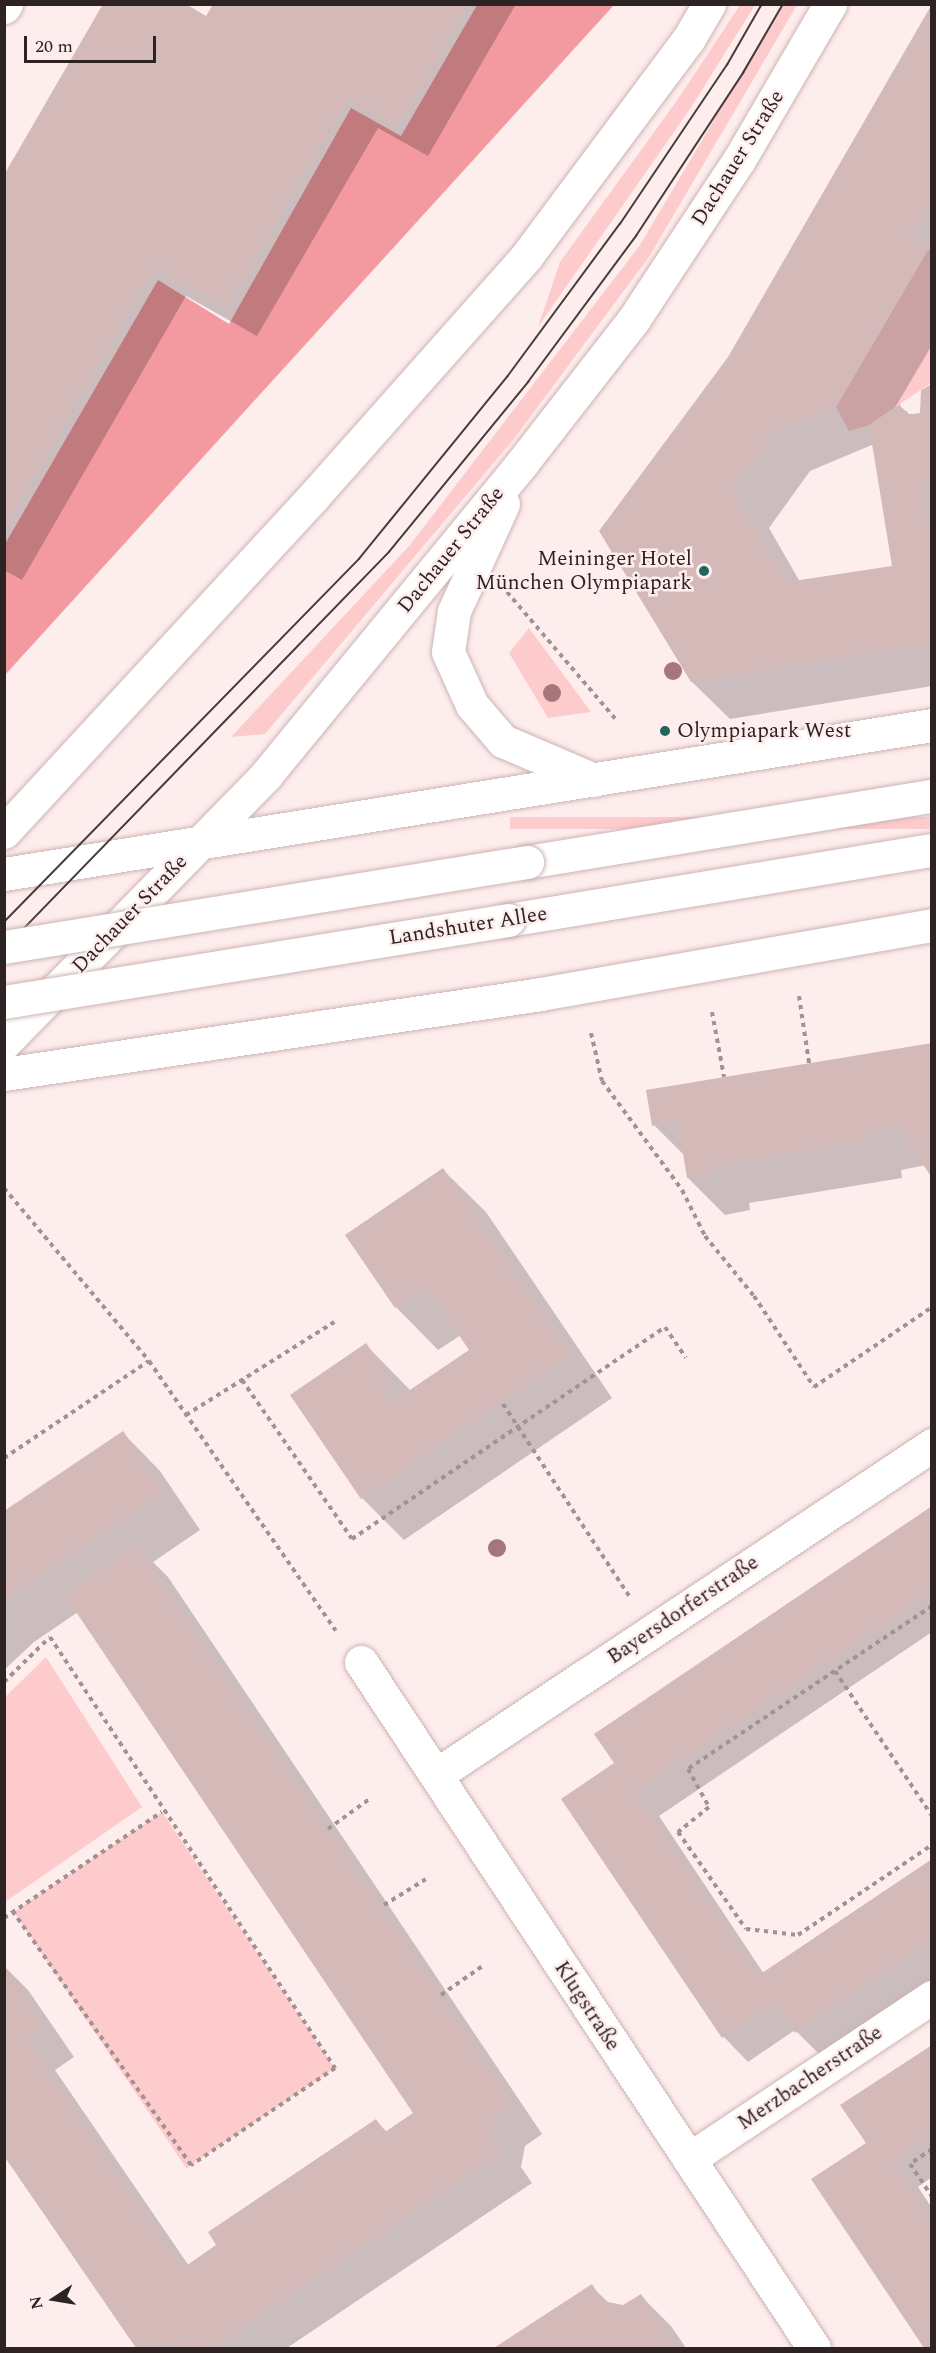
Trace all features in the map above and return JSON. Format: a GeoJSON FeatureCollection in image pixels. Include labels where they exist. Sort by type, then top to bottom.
{"type":"FeatureCollection","features":[{"type":"Feature","properties":{"kind":"main road"},"geometry":{"type":"LineString","coordinates":[[4,832],[313,497],[526,257],[688,40],[709,4]]}},
{"type":"Feature","properties":{"kind":"main road","name":"Dachauer Straße"},"geometry":{"type":"LineString","coordinates":[[4,1043],[266,775],[522,463],[639,311],[739,160],[830,4]]}},
{"type":"Feature","properties":{"kind":"main road"},"geometry":{"type":"LineString","coordinates":[[522,463],[454,611],[448,652],[472,705],[503,741],[594,780]]}},
{"type":"Feature","properties":{"kind":"main road"},"geometry":{"type":"LineString","coordinates":[[4,874],[932,725]]}},
{"type":"Feature","properties":{"kind":"main road"},"geometry":{"type":"LineString","coordinates":[[4,947],[932,796]]}},
{"type":"Feature","properties":{"kind":"main road","name":"Landshuter Allee"},"geometry":{"type":"LineString","coordinates":[[4,1002],[932,850]]}},
{"type":"Feature","properties":{"kind":"main road"},"geometry":{"type":"LineString","coordinates":[[4,1074],[541,994],[932,925]]}},
{"type":"Feature","properties":{"kind":"main road","name":"Bayersdorferstraße"},"geometry":{"type":"LineString","coordinates":[[436,1776],[932,1445]]}},
{"type":"Feature","properties":{"kind":"main road","name":"Klugstraße"},"geometry":{"type":"LineString","coordinates":[[361,1662],[814,2349]]}},
{"type":"Feature","properties":{"kind":"main road","name":"Merzbacherstraße"},"geometry":{"type":"LineString","coordinates":[[689,2159],[932,1997]]}},
{"type":"Feature","properties":{"kind":"path"},"geometry":{"type":"LineString","coordinates":[[501,584],[618,722]]}},
{"type":"Feature","properties":{"kind":"path"},"geometry":{"type":"LineString","coordinates":[[799,996],[809,1063]]}},
{"type":"Feature","properties":{"kind":"path"},"geometry":{"type":"LineString","coordinates":[[712,1012],[724,1077]]}},
{"type":"Feature","properties":{"kind":"path"},"geometry":{"type":"LineString","coordinates":[[591,1033],[602,1081],[682,1190],[705,1236],[754,1296],[814,1387],[932,1307]]}},
{"type":"Feature","properties":{"kind":"path"},"geometry":{"type":"LineString","coordinates":[[4,1188],[149,1360],[314,1601],[361,1662]]}},
{"type":"Feature","properties":{"kind":"path"},"geometry":{"type":"LineString","coordinates":[[186,1415],[334,1322]]}},
{"type":"Feature","properties":{"kind":"path"},"geometry":{"type":"LineString","coordinates":[[242,1380],[352,1539],[521,1427],[665,1327],[686,1358]]}},
{"type":"Feature","properties":{"kind":"path"},"geometry":{"type":"LineString","coordinates":[[4,1458],[149,1360]]}},
{"type":"Feature","properties":{"kind":"path"},"geometry":{"type":"LineString","coordinates":[[503,1404],[521,1427],[652,1630]]}},
{"type":"Feature","properties":{"kind":"path"},"geometry":{"type":"LineString","coordinates":[[932,1606],[687,1769],[709,1807],[678,1832],[746,1929],[798,1935],[932,1845]]}},
{"type":"Feature","properties":{"kind":"path"},"geometry":{"type":"LineString","coordinates":[[4,1682],[50,1637],[162,1812],[334,2068],[191,2165],[13,1912]]}},
{"type":"Feature","properties":{"kind":"path"},"geometry":{"type":"LineString","coordinates":[[835,1671],[932,1816]]}},
{"type":"Feature","properties":{"kind":"path"},"geometry":{"type":"LineString","coordinates":[[328,1829],[372,1797]]}},
{"type":"Feature","properties":{"kind":"path"},"geometry":{"type":"LineString","coordinates":[[4,1918],[162,1812]]}},
{"type":"Feature","properties":{"kind":"path"},"geometry":{"type":"LineString","coordinates":[[384,1905],[426,1879]]}},
{"type":"Feature","properties":{"kind":"path"},"geometry":{"type":"LineString","coordinates":[[441,1995],[484,1965]]}},
{"type":"Feature","properties":{"kind":"path"},"geometry":{"type":"LineString","coordinates":[[932,2150],[910,2164],[932,2197]]}},
{"type":"Feature","properties":{"kind":"shaded area"},"geometry":{"type":"Polygon","coordinates":[[[477,5],[614,5],[5,675],[5,544],[158,280],[229,324],[351,108],[401,136],[477,5]]]}},
{"type":"Feature","properties":{"kind":"shaded area"},"geometry":{"type":"Polygon","coordinates":[[[740,5],[755,5],[690,109],[538,327],[560,262],[678,99],[740,5]]]}},
{"type":"Feature","properties":{"kind":"shaded area"},"geometry":{"type":"Polygon","coordinates":[[[782,5],[797,5],[649,257],[513,440],[265,734],[231,737],[410,545],[640,245],[782,5]]]}},
{"type":"Feature","properties":{"kind":"shaded area"},"geometry":{"type":"Polygon","coordinates":[[[928,250],[932,252],[931,383],[869,425],[849,431],[836,407],[928,250]]]}},
{"type":"Feature","properties":{"kind":"shaded area"},"geometry":{"type":"Polygon","coordinates":[[[529,628],[591,712],[548,718],[509,653],[529,628]]]}},
{"type":"Feature","properties":{"kind":"shaded area"},"geometry":{"type":"Polygon","coordinates":[[[510,817],[931,817],[931,829],[510,829],[510,817]]]}},
{"type":"Feature","properties":{"kind":"shaded area"},"geometry":{"type":"Polygon","coordinates":[[[46,1657],[142,1807],[5,1902],[5,1697],[46,1657]]]}},
{"type":"Feature","properties":{"kind":"shaded area"},"geometry":{"type":"Polygon","coordinates":[[[162,1812],[335,2068],[186,2168],[14,1912],[162,1812]]]}},
{"type":"Feature","properties":{"kind":"building"},"geometry":{"type":"Polygon","coordinates":[[[103,4],[186,4],[206,16],[213,4],[468,4],[397,127],[347,98],[227,307],[155,266],[4,528],[4,175],[103,4]]]}},
{"type":"Feature","properties":{"kind":"building"},"geometry":{"type":"Polygon","coordinates":[[[932,4],[932,201],[910,239],[928,250],[836,407],[773,434],[732,490],[787,582],[892,566],[869,425],[900,404],[902,412],[907,411],[908,415],[920,413],[921,390],[932,384],[932,484],[920,486],[932,542],[932,643],[691,682],[599,531],[728,357],[932,4]]]}},
{"type":"Feature","properties":{"kind":"building"},"geometry":{"type":"Polygon","coordinates":[[[932,1043],[932,1178],[898,1127],[864,1133],[866,1141],[712,1166],[714,1174],[687,1178],[678,1121],[652,1126],[646,1090],[932,1043]]]}},
{"type":"Feature","properties":{"kind":"building"},"geometry":{"type":"Polygon","coordinates":[[[443,1168],[570,1355],[361,1499],[290,1395],[366,1343],[391,1379],[381,1386],[392,1402],[469,1350],[426,1287],[395,1308],[345,1235],[443,1168]]]}},
{"type":"Feature","properties":{"kind":"building"},"geometry":{"type":"Polygon","coordinates":[[[123,1431],[164,1492],[4,1600],[4,1511],[123,1431]]]}},
{"type":"Feature","properties":{"kind":"building"},"geometry":{"type":"Polygon","coordinates":[[[932,1506],[932,1591],[635,1791],[759,1975],[932,1859],[932,1940],[795,2033],[775,2002],[722,2038],[561,1799],[614,1763],[594,1734],[932,1506]]]}},
{"type":"Feature","properties":{"kind":"building"},"geometry":{"type":"Polygon","coordinates":[[[137,1545],[513,2104],[495,2115],[491,2135],[503,2152],[212,2348],[181,2348],[159,2342],[149,2348],[136,2348],[4,2156],[4,1967],[45,2026],[26,2039],[183,2268],[216,2245],[208,2232],[376,2119],[385,2132],[413,2113],[64,1594],[137,1545]]]}},
{"type":"Feature","properties":{"kind":"building"},"geometry":{"type":"Polygon","coordinates":[[[932,2045],[932,2136],[894,2161],[932,2218],[932,2348],[924,2348],[811,2179],[866,2143],[840,2105],[932,2045]]]}},
{"type":"Feature","properties":{"kind":"building"},"geometry":{"type":"Polygon","coordinates":[[[592,2284],[603,2301],[623,2305],[641,2294],[677,2348],[494,2348],[592,2284]]]}},
{"type":"Feature","properties":{"kind":"tram line"},"geometry":{"type":"LineString","coordinates":[[4,922],[359,559],[507,377],[620,224],[727,65],[762,4]]}},
{"type":"Feature","properties":{"kind":"tram line"},"geometry":{"type":"LineString","coordinates":[[4,949],[389,552],[528,382],[636,236],[743,73],[783,4]]}},
{"type":"Feature","properties":{"kind":"place","name":"Meininger Hotel München Olympiapark"},"geometry":{"type":"Point","coordinates":[704,571]}},
{"type":"Feature","properties":{"kind":"place","name":"Olympiapark West"},"geometry":{"type":"Point","coordinates":[665,731]}}]}
